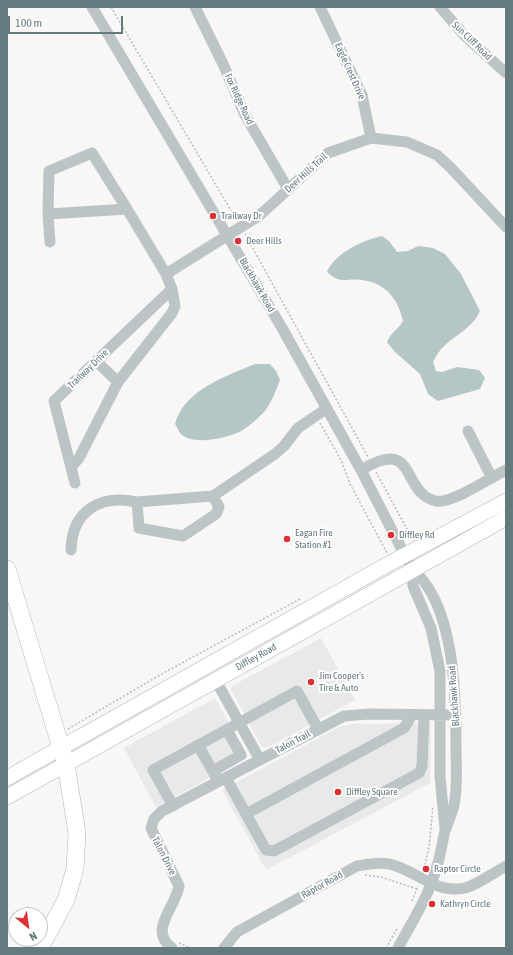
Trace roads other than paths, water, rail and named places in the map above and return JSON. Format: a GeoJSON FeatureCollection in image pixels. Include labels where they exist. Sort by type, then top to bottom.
{"type":"FeatureCollection","features":[{"type":"Feature","properties":{"kind":"highway"},"geometry":{"type":"LineString","coordinates":[[7,569],[62,749],[77,834],[76,869],[66,900],[40,948]]}},
{"type":"Feature","properties":{"kind":"main road","name":"Diffley Road"},"geometry":{"type":"LineString","coordinates":[[7,778],[62,749],[402,550],[445,533],[506,501]]}},
{"type":"Feature","properties":{"kind":"main road","name":"Diffley Road"},"geometry":{"type":"LineString","coordinates":[[7,797],[62,749],[215,679],[506,518]]}},
{"type":"Feature","properties":{"kind":"street","name":"Blackhawk Road"},"geometry":{"type":"LineString","coordinates":[[92,7],[228,235],[326,408],[412,570],[424,581],[444,624],[453,670],[456,715],[454,804],[431,884],[398,948]]}},
{"type":"Feature","properties":{"kind":"street","name":"Fox Ridge Road"},"geometry":{"type":"LineString","coordinates":[[195,7],[224,66],[245,115],[288,189]]}},
{"type":"Feature","properties":{"kind":"street","name":"Eagle Crest Drive"},"geometry":{"type":"LineString","coordinates":[[320,7],[362,95],[371,138]]}},
{"type":"Feature","properties":{"kind":"street","name":"Sun Cliff Road"},"geometry":{"type":"LineString","coordinates":[[440,7],[464,35],[506,73]]}},
{"type":"Feature","properties":{"kind":"street","name":"Deer Hills Trail"},"geometry":{"type":"LineString","coordinates":[[228,235],[260,215],[328,153],[371,138],[407,142],[437,155],[506,227]]}},
{"type":"Feature","properties":{"kind":"street"},"geometry":{"type":"LineString","coordinates":[[50,242],[48,214],[49,171],[92,153],[166,274],[172,289],[175,306],[172,313],[118,382],[79,458],[71,467]]}},
{"type":"Feature","properties":{"kind":"street"},"geometry":{"type":"LineString","coordinates":[[48,214],[127,209]]}},
{"type":"Feature","properties":{"kind":"street"},"geometry":{"type":"LineString","coordinates":[[166,274],[228,235]]}},
{"type":"Feature","properties":{"kind":"street","name":"Trailway Drive"},"geometry":{"type":"LineString","coordinates":[[75,483],[54,401],[172,289]]}},
{"type":"Feature","properties":{"kind":"street"},"geometry":{"type":"LineString","coordinates":[[96,361],[118,382]]}},
{"type":"Feature","properties":{"kind":"street"},"geometry":{"type":"LineString","coordinates":[[71,550],[73,531],[79,519],[100,504],[113,499],[137,502],[212,496],[275,454],[298,428],[326,408]]}},
{"type":"Feature","properties":{"kind":"street"},"geometry":{"type":"LineString","coordinates":[[468,431],[492,478]]}},
{"type":"Feature","properties":{"kind":"street"},"geometry":{"type":"LineString","coordinates":[[360,470],[376,461],[392,458],[404,465],[423,495],[438,501],[462,494],[506,470]]}},
{"type":"Feature","properties":{"kind":"street"},"geometry":{"type":"LineString","coordinates":[[137,502],[139,528],[183,536],[216,514],[219,507],[212,496]]}},
{"type":"Feature","properties":{"kind":"street"},"geometry":{"type":"LineString","coordinates":[[445,533],[452,547]]}},
{"type":"Feature","properties":{"kind":"street","name":"Blackhawk Road"},"geometry":{"type":"LineString","coordinates":[[412,570],[413,586],[425,611],[435,642],[440,671],[440,776],[445,832]]}},
{"type":"Feature","properties":{"kind":"street"},"geometry":{"type":"LineString","coordinates":[[215,679],[260,760]]}},
{"type":"Feature","properties":{"kind":"street"},"geometry":{"type":"LineString","coordinates":[[173,806],[153,770],[297,691],[318,729]]}},
{"type":"Feature","properties":{"kind":"street","name":"Talon Trail"},"geometry":{"type":"LineString","coordinates":[[151,828],[154,819],[173,806],[344,716],[369,714],[424,716],[456,715]]}},
{"type":"Feature","properties":{"kind":"street"},"geometry":{"type":"LineString","coordinates":[[246,814],[404,728],[412,715]]}},
{"type":"Feature","properties":{"kind":"street"},"geometry":{"type":"LineString","coordinates":[[198,746],[213,771],[222,780],[246,814],[266,850],[274,851],[419,773],[422,767],[424,716]]}},
{"type":"Feature","properties":{"kind":"street"},"geometry":{"type":"LineString","coordinates":[[213,771],[241,755],[227,730]]}},
{"type":"Feature","properties":{"kind":"street","name":"Talon Drive"},"geometry":{"type":"LineString","coordinates":[[151,828],[179,886],[177,896],[161,927],[161,934],[165,942],[173,945]]}},
{"type":"Feature","properties":{"kind":"street","name":"Raptor Road"},"geometry":{"type":"LineString","coordinates":[[224,948],[237,932],[357,866],[378,863],[396,866],[431,884]]}},
{"type":"Feature","properties":{"kind":"street"},"geometry":{"type":"LineString","coordinates":[[431,884],[448,889],[466,888],[506,866]]}},
{"type":"Feature","properties":{"kind":"place","name":"Trailway Dr"},"geometry":{"type":"Point","coordinates":[213,216]}},
{"type":"Feature","properties":{"kind":"place","name":"Deer Hills"},"geometry":{"type":"Point","coordinates":[238,241]}},
{"type":"Feature","properties":{"kind":"place","name":"Diffley Rd"},"geometry":{"type":"Point","coordinates":[391,535]}},
{"type":"Feature","properties":{"kind":"place","name":"Eagan Fire Station #1"},"geometry":{"type":"Point","coordinates":[287,539]}},
{"type":"Feature","properties":{"kind":"place","name":"Jim Cooper's Tire & Auto"},"geometry":{"type":"Point","coordinates":[311,682]}},
{"type":"Feature","properties":{"kind":"place","name":"Diffley Square"},"geometry":{"type":"Point","coordinates":[338,792]}},
{"type":"Feature","properties":{"kind":"place","name":"Raptor Circle"},"geometry":{"type":"Point","coordinates":[426,869]}},
{"type":"Feature","properties":{"kind":"place","name":"Kathryn Circle"},"geometry":{"type":"Point","coordinates":[432,904]}}]}
